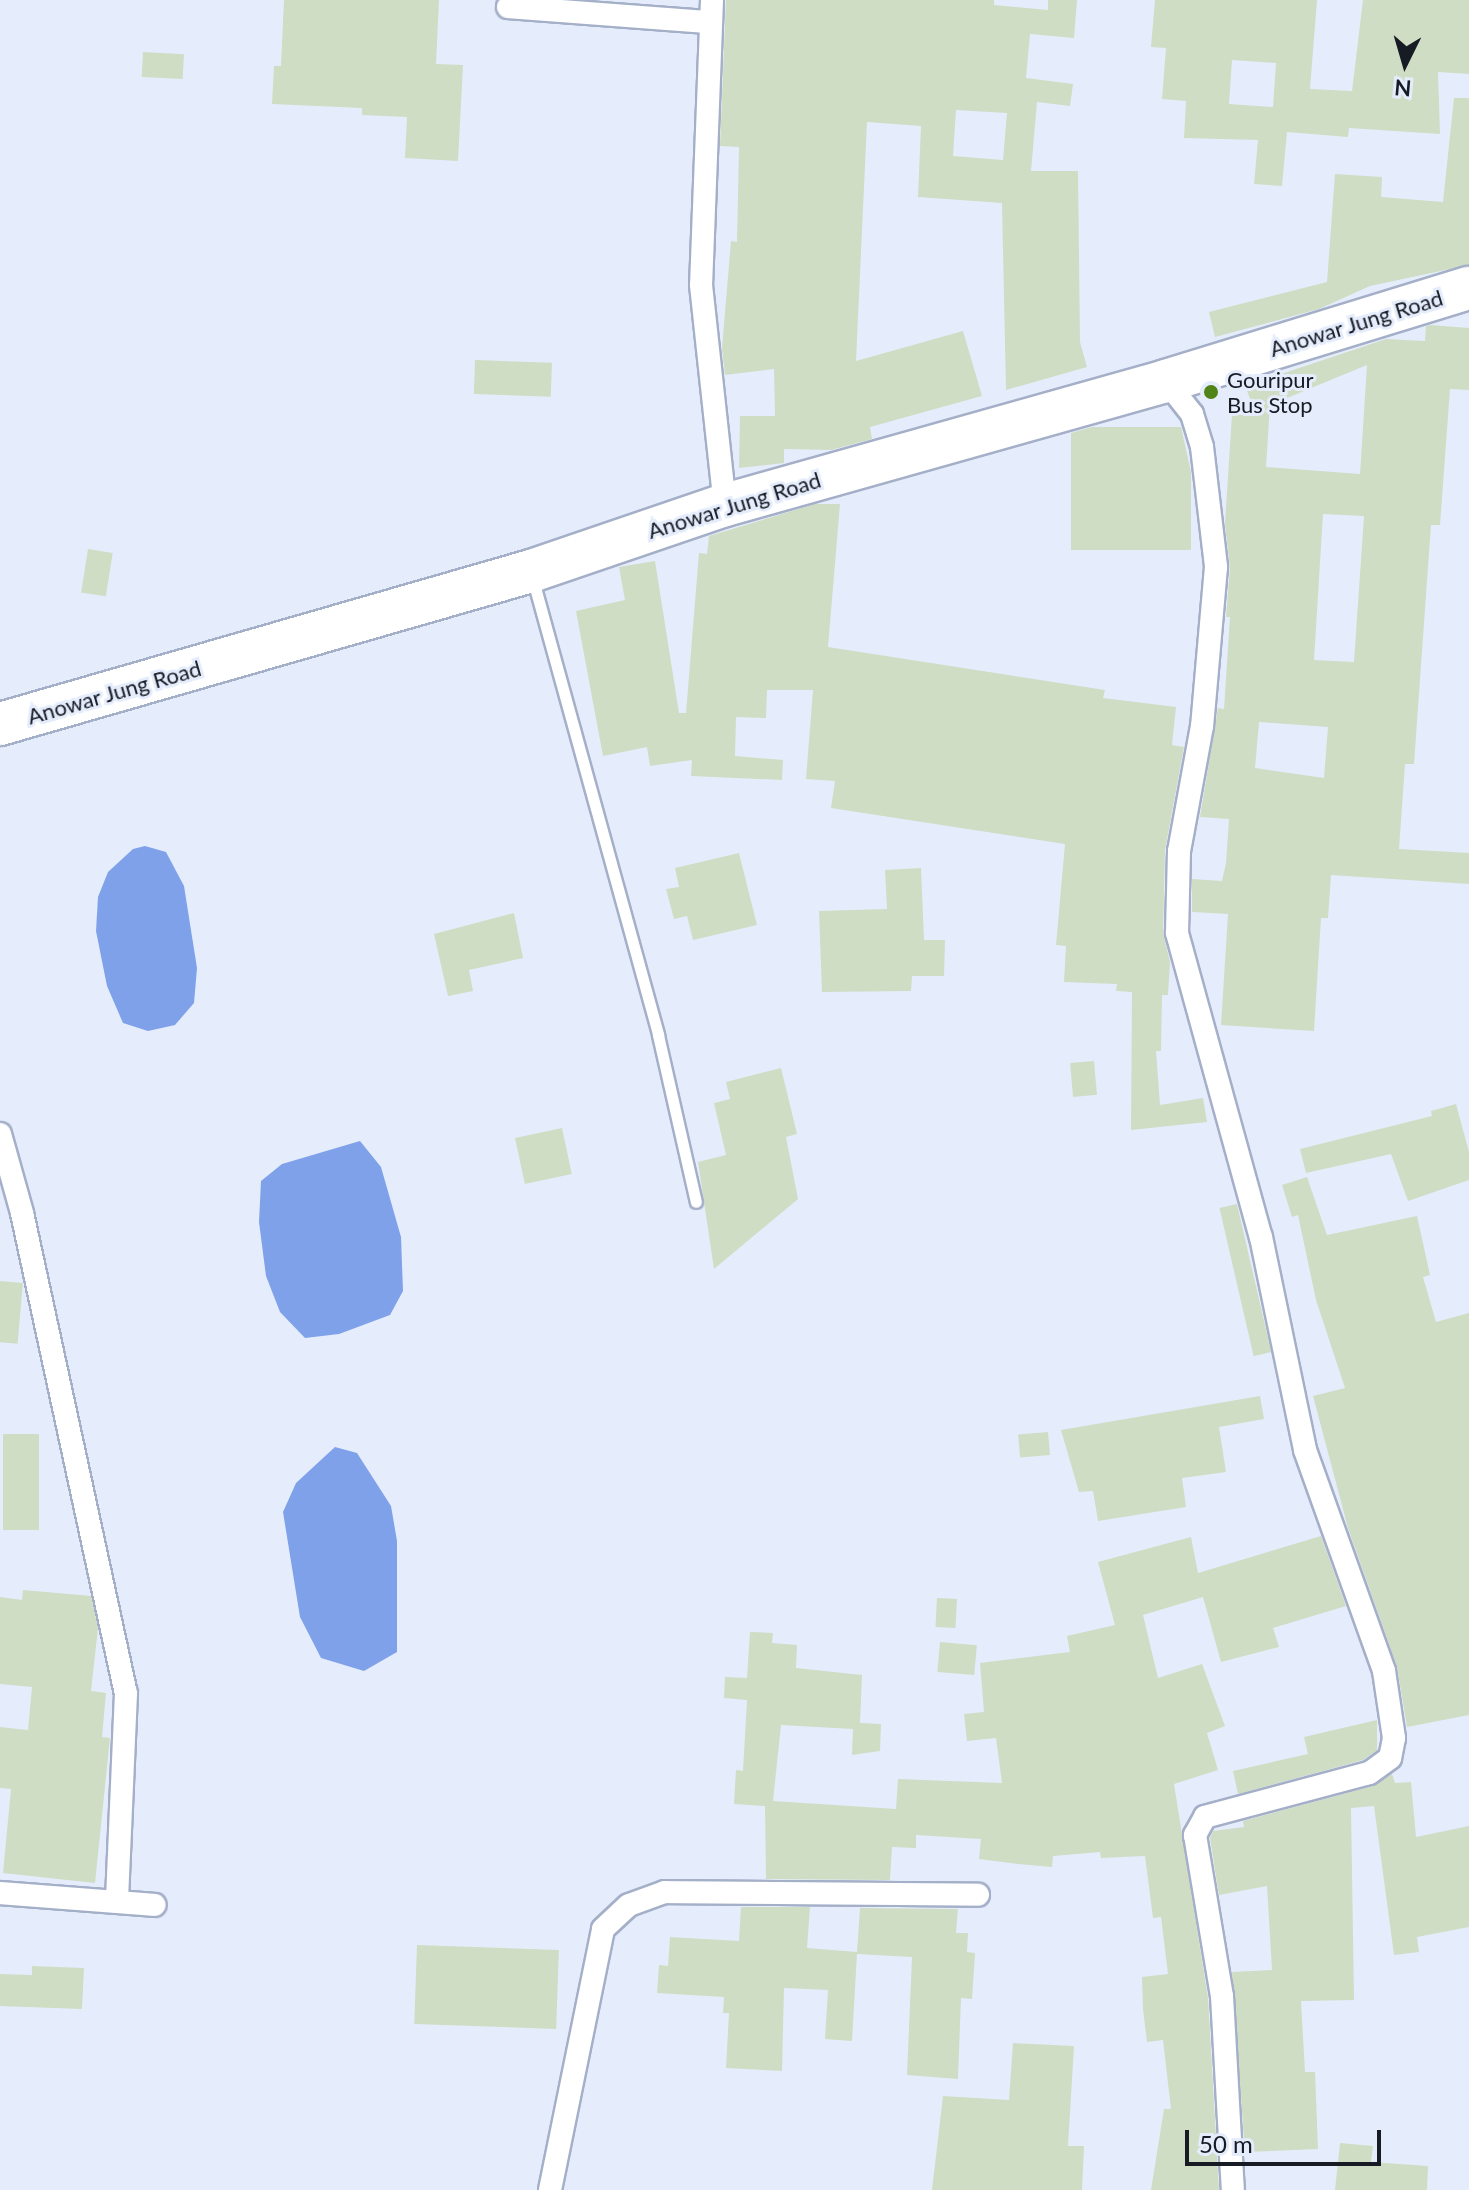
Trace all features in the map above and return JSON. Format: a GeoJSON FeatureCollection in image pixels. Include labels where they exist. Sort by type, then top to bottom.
{"type":"FeatureCollection","features":[{"type":"Feature","properties":{"kind":"highway","name":"Anowar Jung Road"},"geometry":{"type":"LineString","coordinates":[[0,724],[531,571],[725,505],[1166,381],[1469,288]]}},
{"type":"Feature","properties":{"kind":"street"},"geometry":{"type":"LineString","coordinates":[[508,7],[711,11],[701,285],[725,505]]}},
{"type":"Feature","properties":{"kind":"street"},"geometry":{"type":"LineString","coordinates":[[1166,381],[1192,414],[1202,447],[1216,567],[1202,726],[1179,851],[1177,933],[1261,1237],[1305,1450],[1384,1671],[1394,1738],[1390,1758],[1369,1773],[1205,1817],[1195,1835],[1222,1996],[1233,2190]]}},
{"type":"Feature","properties":{"kind":"street"},"geometry":{"type":"LineString","coordinates":[[0,1134],[29,1242],[126,1693],[117,1902]]}},
{"type":"Feature","properties":{"kind":"street"},"geometry":{"type":"LineString","coordinates":[[550,2190],[603,1929],[629,1905],[665,1892],[978,1895]]}},
{"type":"Feature","properties":{"kind":"street"},"geometry":{"type":"LineString","coordinates":[[0,1893],[155,1905]]}},
{"type":"Feature","properties":{"kind":"lane"},"geometry":{"type":"LineString","coordinates":[[531,571],[658,1035],[696,1202]]}},
{"type":"Feature","properties":{"kind":"water"},"geometry":{"type":"Polygon","coordinates":[[[145,846],[166,852],[184,886],[197,968],[194,1003],[175,1025],[148,1031],[123,1023],[107,986],[96,931],[98,897],[108,872],[133,849],[145,846]]]}},
{"type":"Feature","properties":{"kind":"water"},"geometry":{"type":"Polygon","coordinates":[[[360,1141],[381,1167],[401,1237],[403,1291],[390,1315],[339,1334],[305,1338],[280,1312],[266,1276],[259,1222],[261,1181],[282,1164],[360,1141]]]}},
{"type":"Feature","properties":{"kind":"water"},"geometry":{"type":"Polygon","coordinates":[[[335,1447],[357,1453],[391,1506],[397,1541],[397,1652],[364,1671],[321,1658],[300,1617],[283,1512],[296,1483],[335,1447]]]}},
{"type":"Feature","properties":{"kind":"building"},"geometry":{"type":"Polygon","coordinates":[[[284,0],[439,0],[436,64],[463,65],[458,161],[405,158],[407,117],[362,115],[362,108],[272,104],[274,66],[281,66],[284,0]]]}},
{"type":"Feature","properties":{"kind":"building"},"geometry":{"type":"Polygon","coordinates":[[[726,0],[994,0],[994,5],[1048,10],[1048,0],[1077,0],[1074,38],[1030,34],[1026,78],[1073,84],[1070,106],[1037,102],[1031,171],[1078,171],[1080,342],[1087,367],[1006,390],[1002,203],[918,197],[921,126],[867,122],[856,361],[963,331],[982,396],[870,427],[872,439],[831,450],[784,449],[784,463],[739,468],[740,416],[775,416],[774,369],[725,375],[722,348],[731,241],[737,242],[739,147],[720,146],[726,0]],[[956,110],[953,156],[1003,160],[1007,113],[956,110]]]}},
{"type":"Feature","properties":{"kind":"building"},"geometry":{"type":"Polygon","coordinates":[[[1155,0],[1317,0],[1310,89],[1352,91],[1363,0],[1469,0],[1469,74],[1438,72],[1440,134],[1349,128],[1348,137],[1287,132],[1282,186],[1254,184],[1258,140],[1184,138],[1186,101],[1162,99],[1166,48],[1151,47],[1155,0]],[[1232,60],[1229,104],[1273,107],[1276,63],[1232,60]]]}},
{"type":"Feature","properties":{"kind":"building"},"geometry":{"type":"Polygon","coordinates":[[[143,52],[184,54],[183,79],[142,77],[143,52]]]}},
{"type":"Feature","properties":{"kind":"building"},"geometry":{"type":"Polygon","coordinates":[[[1454,98],[1469,98],[1469,265],[1370,286],[1319,309],[1215,337],[1209,312],[1327,282],[1335,174],[1382,177],[1381,197],[1443,202],[1454,98]]]}},
{"type":"Feature","properties":{"kind":"building"},"geometry":{"type":"Polygon","coordinates":[[[1426,326],[1469,328],[1469,390],[1450,389],[1440,525],[1431,525],[1414,764],[1405,764],[1399,849],[1469,853],[1469,884],[1331,875],[1328,918],[1321,918],[1314,1031],[1221,1025],[1228,914],[1192,912],[1192,879],[1222,881],[1226,863],[1229,819],[1200,817],[1218,708],[1224,709],[1230,617],[1226,617],[1230,568],[1225,524],[1232,414],[1257,416],[1245,386],[1386,339],[1425,341],[1426,326]],[[1367,365],[1270,405],[1266,467],[1360,474],[1367,365]],[[1323,514],[1314,660],[1354,662],[1364,516],[1323,514]],[[1259,722],[1255,768],[1324,778],[1328,727],[1259,722]]]}},
{"type":"Feature","properties":{"kind":"building"},"geometry":{"type":"Polygon","coordinates":[[[475,360],[552,363],[551,397],[474,394],[475,360]]]}},
{"type":"Feature","properties":{"kind":"building"},"geometry":{"type":"Polygon","coordinates":[[[1092,427],[1181,427],[1191,472],[1191,550],[1071,550],[1071,433],[1092,427]]]}},
{"type":"Feature","properties":{"kind":"building"},"geometry":{"type":"Polygon","coordinates":[[[815,504],[840,504],[828,647],[1105,690],[1103,698],[1176,707],[1172,745],[1184,747],[1165,850],[1163,933],[1170,962],[1168,995],[1162,995],[1161,1051],[1156,1051],[1160,1105],[1203,1098],[1207,1122],[1131,1130],[1132,992],[1116,991],[1117,984],[1064,982],[1066,946],[1056,945],[1065,844],[831,808],[835,781],[806,779],[813,690],[767,690],[766,718],[736,717],[735,756],[783,760],[782,780],[691,776],[692,760],[650,766],[647,747],[603,756],[576,611],[625,600],[619,567],[655,561],[679,713],[686,713],[699,553],[707,554],[709,536],[815,504]]]}},
{"type":"Feature","properties":{"kind":"building"},"geometry":{"type":"Polygon","coordinates":[[[88,549],[113,553],[106,596],[81,592],[88,549]]]}},
{"type":"Feature","properties":{"kind":"building"},"geometry":{"type":"Polygon","coordinates":[[[739,853],[757,925],[693,940],[687,916],[674,919],[666,889],[679,887],[675,868],[739,853]]]}},
{"type":"Feature","properties":{"kind":"building"},"geometry":{"type":"Polygon","coordinates":[[[921,868],[924,940],[945,940],[944,976],[912,976],[911,991],[822,992],[819,911],[887,909],[885,870],[921,868]]]}},
{"type":"Feature","properties":{"kind":"building"},"geometry":{"type":"Polygon","coordinates":[[[514,913],[523,958],[469,970],[473,991],[448,996],[434,934],[514,913]]]}},
{"type":"Feature","properties":{"kind":"building"},"geometry":{"type":"Polygon","coordinates":[[[1094,1061],[1097,1095],[1073,1097],[1070,1063],[1094,1061]]]}},
{"type":"Feature","properties":{"kind":"building"},"geometry":{"type":"Polygon","coordinates":[[[781,1068],[797,1134],[786,1137],[798,1199],[714,1269],[698,1162],[726,1155],[714,1103],[730,1099],[726,1082],[781,1068]]]}},
{"type":"Feature","properties":{"kind":"building"},"geometry":{"type":"Polygon","coordinates":[[[1456,1104],[1469,1152],[1469,1180],[1408,1201],[1391,1154],[1306,1173],[1300,1149],[1432,1116],[1431,1111],[1456,1104]]]}},
{"type":"Feature","properties":{"kind":"building"},"geometry":{"type":"Polygon","coordinates":[[[562,1128],[572,1174],[525,1184],[515,1138],[562,1128]]]}},
{"type":"Feature","properties":{"kind":"building"},"geometry":{"type":"Polygon","coordinates":[[[1307,1177],[1327,1235],[1417,1216],[1430,1275],[1423,1277],[1436,1322],[1469,1313],[1469,1715],[1407,1727],[1397,1667],[1348,1528],[1313,1396],[1345,1388],[1316,1300],[1298,1215],[1292,1217],[1282,1185],[1307,1177]]]}},
{"type":"Feature","properties":{"kind":"building"},"geometry":{"type":"Polygon","coordinates":[[[1237,1204],[1271,1352],[1254,1356],[1219,1208],[1237,1204]]]}},
{"type":"Feature","properties":{"kind":"building"},"geometry":{"type":"Polygon","coordinates":[[[0,1281],[23,1283],[18,1344],[0,1342],[0,1281]]]}},
{"type":"Feature","properties":{"kind":"building"},"geometry":{"type":"Polygon","coordinates":[[[1260,1396],[1264,1419],[1219,1427],[1226,1472],[1182,1478],[1186,1507],[1098,1521],[1093,1491],[1079,1492],[1061,1430],[1260,1396]]]}},
{"type":"Feature","properties":{"kind":"building"},"geometry":{"type":"Polygon","coordinates":[[[1048,1432],[1050,1455],[1020,1458],[1018,1435],[1048,1432]]]}},
{"type":"Feature","properties":{"kind":"building"},"geometry":{"type":"Polygon","coordinates":[[[3,1434],[39,1434],[39,1530],[3,1530],[3,1434]]]}},
{"type":"Feature","properties":{"kind":"building"},"geometry":{"type":"Polygon","coordinates":[[[1321,1536],[1346,1606],[1273,1628],[1279,1647],[1221,1662],[1203,1597],[1143,1615],[1158,1678],[1202,1664],[1225,1726],[1207,1733],[1218,1770],[1174,1784],[1208,1998],[1219,2190],[1151,2190],[1164,2109],[1171,2109],[1163,2040],[1147,2042],[1143,2009],[1142,1977],[1168,1974],[1161,1917],[1153,1918],[1145,1856],[1101,1858],[1100,1852],[1053,1856],[1052,1867],[1018,1864],[979,1859],[981,1839],[916,1835],[916,1848],[892,1847],[890,1880],[766,1879],[765,1806],[734,1804],[736,1770],[743,1771],[747,1700],[724,1698],[725,1677],[747,1678],[750,1632],[773,1633],[772,1643],[797,1645],[796,1668],[862,1675],[860,1723],[881,1724],[880,1751],[852,1755],[853,1729],[781,1725],[773,1801],[896,1809],[898,1779],[1002,1783],[996,1738],[967,1741],[964,1714],[984,1712],[980,1663],[1070,1652],[1067,1636],[1115,1625],[1098,1562],[1191,1537],[1198,1573],[1321,1536]]]}},
{"type":"Feature","properties":{"kind":"building"},"geometry":{"type":"Polygon","coordinates":[[[23,1590],[91,1596],[98,1628],[91,1691],[106,1693],[102,1737],[110,1738],[95,1883],[3,1873],[11,1789],[0,1788],[0,1727],[28,1730],[32,1687],[0,1684],[0,1597],[22,1600],[23,1590]]]}},
{"type":"Feature","properties":{"kind":"building"},"geometry":{"type":"Polygon","coordinates":[[[937,1598],[957,1599],[955,1628],[935,1627],[937,1598]]]}},
{"type":"Feature","properties":{"kind":"building"},"geometry":{"type":"Polygon","coordinates":[[[940,1642],[977,1645],[974,1675],[937,1672],[940,1642]]]}},
{"type":"Feature","properties":{"kind":"building"},"geometry":{"type":"Polygon","coordinates":[[[1377,1720],[1377,1750],[1363,1760],[1238,1794],[1233,1771],[1308,1754],[1304,1737],[1377,1720]]]}},
{"type":"Feature","properties":{"kind":"building"},"geometry":{"type":"Polygon","coordinates":[[[1392,1774],[1395,1783],[1411,1782],[1416,1837],[1469,1826],[1469,1927],[1417,1937],[1419,1952],[1394,1955],[1374,1806],[1351,1808],[1354,2000],[1301,2001],[1305,2072],[1315,2072],[1318,2149],[1245,2152],[1232,1972],[1272,1970],[1267,1886],[1219,1895],[1210,1838],[1213,1831],[1244,1827],[1243,1821],[1373,1786],[1392,1774]]]}},
{"type":"Feature","properties":{"kind":"building"},"geometry":{"type":"Polygon","coordinates":[[[741,1907],[810,1907],[807,1948],[857,1952],[860,1908],[958,1909],[956,1933],[968,1933],[967,1952],[975,1953],[972,1999],[961,1998],[958,2079],[907,2075],[912,1957],[857,1954],[852,2041],[825,2039],[828,1990],[784,1988],[782,2071],[726,2068],[729,2013],[723,2013],[724,1997],[657,1993],[659,1965],[668,1966],[670,1937],[739,1941],[741,1907]]]}},
{"type":"Feature","properties":{"kind":"building"},"geometry":{"type":"Polygon","coordinates":[[[417,1945],[559,1950],[556,2029],[414,2024],[417,1945]]]}},
{"type":"Feature","properties":{"kind":"building"},"geometry":{"type":"Polygon","coordinates":[[[32,1966],[84,1968],[82,2009],[0,2006],[0,1974],[32,1975],[32,1966]]]}},
{"type":"Feature","properties":{"kind":"building"},"geometry":{"type":"Polygon","coordinates":[[[1013,2043],[1074,2046],[1068,2146],[1084,2146],[1082,2190],[932,2190],[943,2096],[1009,2100],[1013,2043]]]}},
{"type":"Feature","properties":{"kind":"building"},"geometry":{"type":"Polygon","coordinates":[[[1340,2143],[1373,2146],[1371,2162],[1428,2166],[1427,2190],[1335,2190],[1340,2143]]]}},
{"type":"Feature","properties":{"kind":"place","name":"Gouripur Bus Stop"},"geometry":{"type":"Point","coordinates":[1211,392]}}]}
